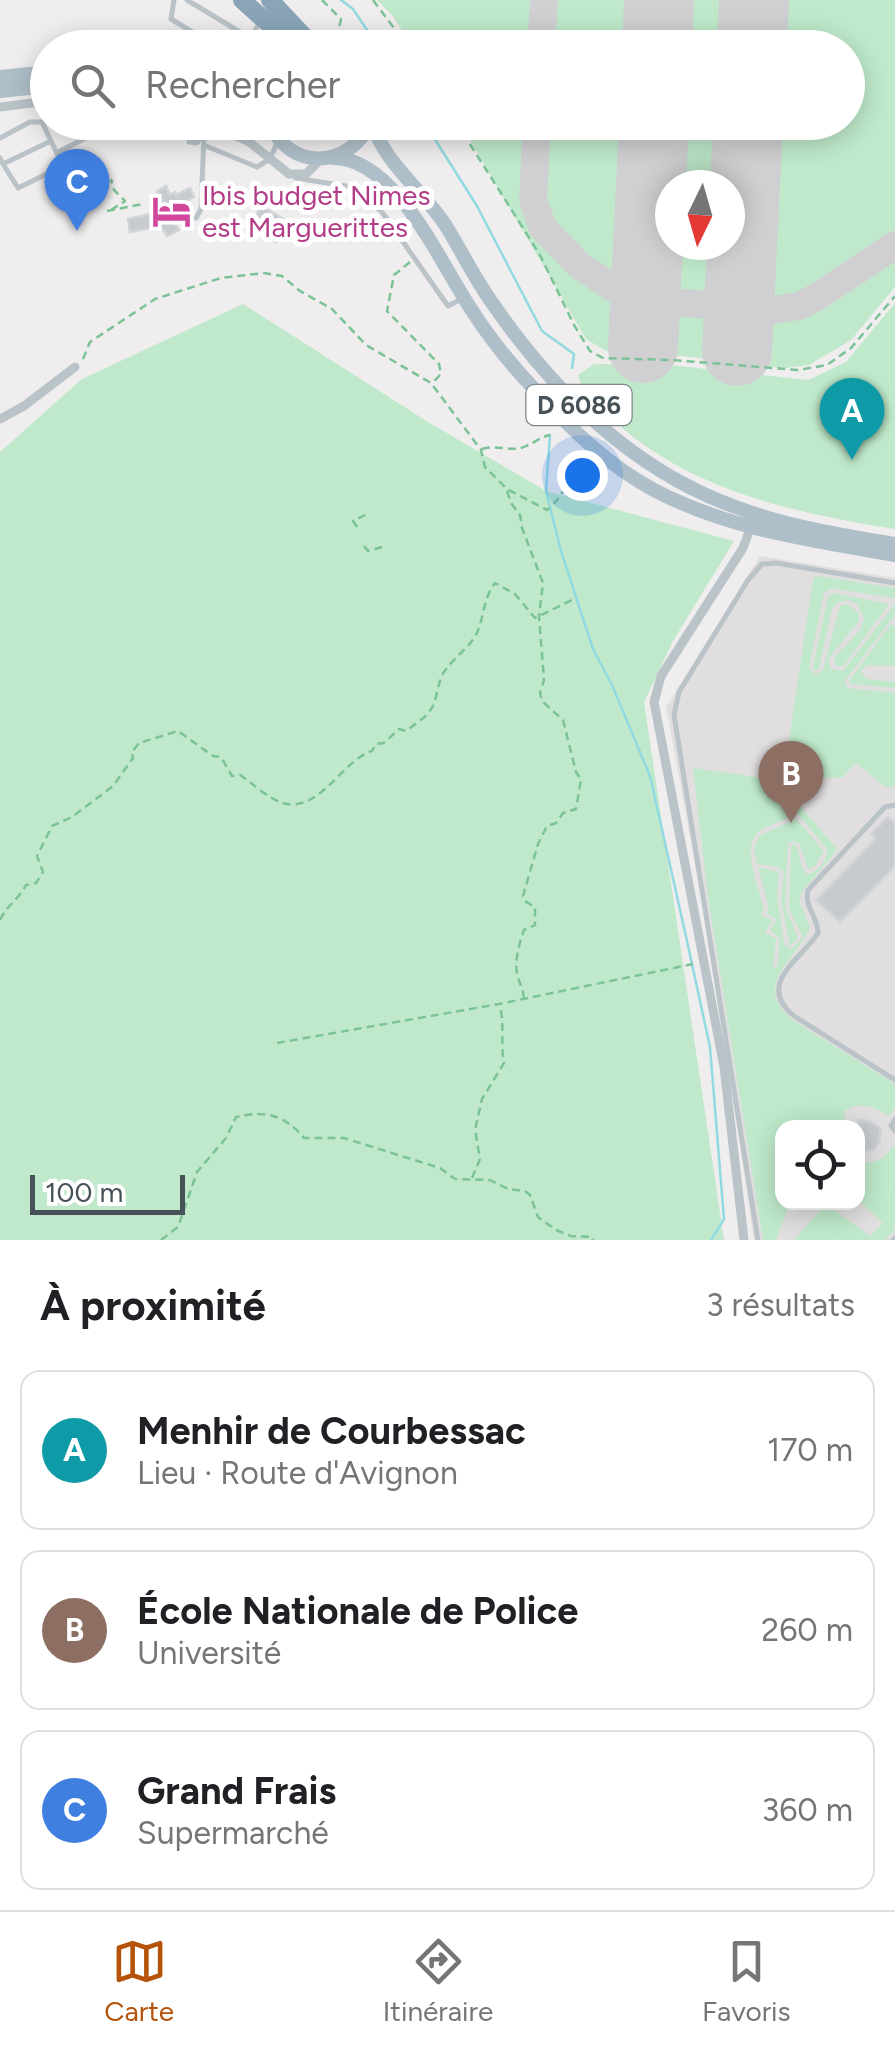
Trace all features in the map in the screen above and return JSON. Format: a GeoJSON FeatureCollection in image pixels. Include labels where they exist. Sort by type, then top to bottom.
{"type":"FeatureCollection","features":[{"type":"Feature","properties":{"kind":"highway"},"geometry":{"type":"LineString","coordinates":[[242,0],[274,28]]}},
{"type":"Feature","properties":{"kind":"highway"},"geometry":{"type":"LineString","coordinates":[[270,0],[298,30]]}},
{"type":"Feature","properties":{"kind":"main road"},"geometry":{"type":"LineString","coordinates":[[0,77],[30,74]]}},
{"type":"Feature","properties":{"kind":"main road"},"geometry":{"type":"LineString","coordinates":[[0,91],[30,88]]}},
{"type":"Feature","properties":{"kind":"main road"},"geometry":{"type":"LineString","coordinates":[[278,140],[303,157],[327,159],[360,140]]}},
{"type":"Feature","properties":{"kind":"main road","name":"D 6086"},"geometry":{"type":"LineString","coordinates":[[379,140],[384,152],[429,202],[504,320],[549,374],[612,435],[673,478],[730,506],[800,526],[895,544]]}},
{"type":"Feature","properties":{"kind":"main road","name":"D 6086"},"geometry":{"type":"LineString","coordinates":[[327,159],[347,158],[365,167],[396,196],[513,365],[590,446],[653,489],[752,526],[895,555]]}},
{"type":"Feature","properties":{"kind":"street"},"geometry":{"type":"LineString","coordinates":[[0,106],[30,102]]}},
{"type":"Feature","properties":{"kind":"street"},"geometry":{"type":"LineString","coordinates":[[245,140],[288,174],[306,174],[327,159]]}},
{"type":"Feature","properties":{"kind":"street"},"geometry":{"type":"LineString","coordinates":[[0,419],[75,367]]}},
{"type":"Feature","properties":{"kind":"street"},"geometry":{"type":"LineString","coordinates":[[744,1240],[724,1067],[654,702],[661,676],[743,548],[752,526]]}},
{"type":"Feature","properties":{"kind":"lane"},"geometry":{"type":"LineString","coordinates":[[174,0],[171,19],[189,30]]}},
{"type":"Feature","properties":{"kind":"lane"},"geometry":{"type":"LineString","coordinates":[[187,0],[237,30]]}},
{"type":"Feature","properties":{"kind":"lane"},"geometry":{"type":"LineString","coordinates":[[256,30],[260,24],[274,28]]}},
{"type":"Feature","properties":{"kind":"lane"},"geometry":{"type":"LineString","coordinates":[[0,138],[30,122]]}},
{"type":"Feature","properties":{"kind":"lane"},"geometry":{"type":"LineString","coordinates":[[58,152],[82,140]]}},
{"type":"Feature","properties":{"kind":"lane"},"geometry":{"type":"LineString","coordinates":[[190,142],[198,140]]}},
{"type":"Feature","properties":{"kind":"lane"},"geometry":{"type":"LineString","coordinates":[[196,218],[201,208],[206,140]]}},
{"type":"Feature","properties":{"kind":"lane"},"geometry":{"type":"LineString","coordinates":[[206,146],[252,166],[270,158],[278,140]]}},
{"type":"Feature","properties":{"kind":"lane"},"geometry":{"type":"LineString","coordinates":[[51,141],[58,152],[63,166],[18,188],[2,161],[51,141]]}},
{"type":"Feature","properties":{"kind":"lane"},"geometry":{"type":"LineString","coordinates":[[288,174],[352,187],[382,212],[448,306],[464,298]]}},
{"type":"Feature","properties":{"kind":"lane"},"geometry":{"type":"LineString","coordinates":[[758,1240],[675,704],[748,580],[762,564],[776,563],[895,584]]}},
{"type":"Feature","properties":{"kind":"lane"},"geometry":{"type":"LineString","coordinates":[[895,806],[885,808],[808,890],[806,902],[818,932],[787,968],[780,994],[783,1005],[794,1016],[895,1080]]}},
{"type":"Feature","properties":{"kind":"lane"},"geometry":{"type":"LineString","coordinates":[[895,1119],[891,1126],[895,1132]]}},
{"type":"Feature","properties":{"kind":"path"},"geometry":{"type":"LineString","coordinates":[[322,0],[341,19],[339,30]]}},
{"type":"Feature","properties":{"kind":"path"},"geometry":{"type":"LineString","coordinates":[[373,0],[396,30]]}},
{"type":"Feature","properties":{"kind":"path"},"geometry":{"type":"LineString","coordinates":[[467,140],[540,254],[590,351],[603,358],[798,370],[826,365],[851,348],[895,296]]}},
{"type":"Feature","properties":{"kind":"path"},"geometry":{"type":"LineString","coordinates":[[111,179],[114,190],[125,201],[109,211],[143,204]]}},
{"type":"Feature","properties":{"kind":"path"},"geometry":{"type":"LineString","coordinates":[[415,258],[394,276],[387,311],[439,364],[442,374],[431,383]]}},
{"type":"Feature","properties":{"kind":"path"},"geometry":{"type":"LineString","coordinates":[[75,367],[84,358],[90,342],[155,299],[221,278],[271,274],[287,278],[300,291],[332,309],[366,345],[431,383],[481,450],[485,466],[506,489],[547,510],[563,493],[568,478],[590,446]]}},
{"type":"Feature","properties":{"kind":"path"},"geometry":{"type":"LineString","coordinates":[[481,450],[490,446],[525,448],[550,435]]}},
{"type":"Feature","properties":{"kind":"path"},"geometry":{"type":"LineString","coordinates":[[506,489],[520,514],[543,582],[539,616],[542,701],[563,720],[581,787],[576,809],[562,812],[556,823],[547,826],[523,896],[534,907],[537,918],[535,925],[524,930],[520,943],[516,970],[524,998]]}},
{"type":"Feature","properties":{"kind":"path"},"geometry":{"type":"LineString","coordinates":[[357,527],[354,521],[369,513]]}},
{"type":"Feature","properties":{"kind":"path"},"geometry":{"type":"LineString","coordinates":[[364,546],[368,551],[382,546]]}},
{"type":"Feature","properties":{"kind":"path"},"geometry":{"type":"LineString","coordinates":[[0,920],[7,905],[20,898],[26,885],[36,883],[43,872],[36,856],[52,826],[72,817],[113,786],[133,758],[138,743],[178,731],[213,756],[221,757],[232,776],[240,774],[282,803],[302,802],[315,796],[358,755],[384,743],[399,729],[406,731],[428,714],[445,671],[466,652],[476,634],[488,592],[495,583],[515,594],[535,618],[576,598]]}},
{"type":"Feature","properties":{"kind":"path"},"geometry":{"type":"LineString","coordinates":[[277,1043],[499,1004],[699,963]]}},
{"type":"Feature","properties":{"kind":"path"},"geometry":{"type":"LineString","coordinates":[[471,1180],[480,1159],[475,1130],[482,1099],[504,1063],[500,1045],[504,1022],[499,1004]]}},
{"type":"Feature","properties":{"kind":"path"},"geometry":{"type":"LineString","coordinates":[[161,1240],[178,1227],[197,1172],[226,1138],[236,1117],[253,1113],[291,1122],[304,1138],[344,1138],[440,1168],[455,1179],[490,1180],[508,1189],[525,1191],[538,1218],[556,1230],[571,1236],[592,1236],[593,1240]]}},
{"type":"Feature","properties":{"kind":"shaded area"},"geometry":{"type":"Polygon","coordinates":[[[760,556],[895,578],[895,1240],[754,1240],[709,939],[666,707],[760,556]]]}},
{"type":"Feature","properties":{"kind":"green space"},"geometry":{"type":"Polygon","coordinates":[[[377,0],[895,0],[895,287],[851,340],[809,365],[785,368],[606,351],[586,339],[470,140],[865,140],[865,30],[402,30],[377,0]]]}},
{"type":"Feature","properties":{"kind":"green space"},"geometry":{"type":"Polygon","coordinates":[[[895,303],[895,529],[781,506],[707,480],[640,442],[591,398],[578,375],[594,364],[669,365],[808,380],[846,362],[895,303]]]}},
{"type":"Feature","properties":{"kind":"green space"},"geometry":{"type":"Polygon","coordinates":[[[243,304],[428,422],[546,491],[734,541],[673,641],[644,702],[724,1240],[0,1240],[0,452],[82,379],[243,304]]]}},
{"type":"Feature","properties":{"kind":"green space"},"geometry":{"type":"Polygon","coordinates":[[[816,576],[895,588],[895,598],[831,588],[824,593],[809,668],[816,675],[823,670],[840,606],[846,604],[859,613],[859,621],[828,659],[831,669],[843,671],[895,604],[895,615],[844,682],[848,688],[895,693],[895,784],[892,788],[884,786],[856,763],[842,778],[811,777],[801,807],[836,848],[802,891],[799,902],[810,927],[780,973],[776,996],[794,1021],[895,1084],[895,1107],[889,1116],[867,1106],[856,1106],[844,1111],[844,1120],[775,1120],[775,1210],[787,1210],[776,1240],[763,1240],[708,897],[693,768],[783,781],[813,579],[816,576]],[[798,814],[764,828],[754,838],[751,857],[764,909],[761,915],[773,920],[765,932],[776,939],[773,967],[777,967],[780,939],[770,930],[777,920],[766,912],[769,908],[758,867],[779,872],[777,896],[784,944],[792,949],[803,937],[789,909],[791,847],[797,847],[807,874],[826,858],[827,849],[798,814]]]}},
{"type":"Feature","properties":{"kind":"green space"},"geometry":{"type":"Polygon","coordinates":[[[832,593],[889,604],[844,665],[837,667],[834,658],[861,629],[864,619],[858,605],[849,600],[837,603],[815,671],[828,597],[832,593]]]}},
{"type":"Feature","properties":{"kind":"green space"},"geometry":{"type":"Polygon","coordinates":[[[891,624],[895,626],[895,666],[867,665],[861,671],[866,679],[895,682],[895,688],[850,684],[849,681],[891,624]]]}},
{"type":"Feature","properties":{"kind":"green space"},"geometry":{"type":"Polygon","coordinates":[[[796,819],[824,851],[815,866],[808,869],[799,843],[788,844],[785,907],[798,938],[790,946],[781,900],[784,872],[778,867],[757,864],[754,850],[759,836],[796,819]]]}},
{"type":"Feature","properties":{"kind":"green space"},"geometry":{"type":"Polygon","coordinates":[[[895,1144],[895,1230],[884,1240],[794,1240],[821,1210],[834,1210],[870,1236],[883,1223],[865,1206],[865,1162],[879,1160],[895,1144]]]}},
{"type":"Feature","properties":{"kind":"building","name":"Ibis budget Nimes est Marguerittes"},"geometry":{"type":"Polygon","coordinates":[[[166,186],[170,195],[190,188],[194,197],[183,203],[190,216],[175,224],[179,230],[167,236],[161,226],[130,232],[128,219],[161,209],[158,203],[163,201],[157,191],[166,186]]]}},
{"type":"Feature","properties":{"kind":"building"},"geometry":{"type":"Polygon","coordinates":[[[262,206],[288,222],[276,242],[258,231],[256,236],[246,230],[262,206]]]}},
{"type":"Feature","properties":{"kind":"building"},"geometry":{"type":"Polygon","coordinates":[[[888,817],[895,824],[895,866],[840,922],[816,900],[876,839],[871,834],[888,817]]]}},
{"type":"Feature","properties":{"kind":"building"},"geometry":{"type":"Polygon","coordinates":[[[865,1121],[881,1129],[879,1143],[873,1150],[865,1151],[865,1121]]]}},
{"type":"Feature","properties":{"kind":"waterway"},"geometry":{"type":"LineString","coordinates":[[341,0],[353,9],[367,30]]}},
{"type":"Feature","properties":{"kind":"waterway"},"geometry":{"type":"LineString","coordinates":[[435,140],[477,206],[542,331],[574,354],[572,368]]}},
{"type":"Feature","properties":{"kind":"waterway"},"geometry":{"type":"LineString","coordinates":[[550,435],[546,491],[561,551],[593,649],[650,776],[710,1047],[724,1219],[711,1240]]}},
{"type":"Feature","properties":{"kind":"taxiway"},"geometry":{"type":"LineString","coordinates":[[542,30],[544,0]]}},
{"type":"Feature","properties":{"kind":"taxiway"},"geometry":{"type":"LineString","coordinates":[[536,140],[533,200],[543,228],[580,266],[615,289],[645,300],[774,310],[799,306],[895,245]]}},
{"type":"Feature","properties":{"kind":"runway"},"geometry":{"type":"LineString","coordinates":[[658,30],[659,0]]}},
{"type":"Feature","properties":{"kind":"runway"},"geometry":{"type":"LineString","coordinates":[[753,30],[754,0]]}},
{"type":"Feature","properties":{"kind":"runway"},"geometry":{"type":"LineString","coordinates":[[643,348],[653,140]]}},
{"type":"Feature","properties":{"kind":"runway"},"geometry":{"type":"LineString","coordinates":[[737,351],[747,140]]}},
{"type":"Feature","properties":{"kind":"place","name":"Ibis budget Nimes est Marguerittes"},"geometry":{"type":"Point","coordinates":[172,211]}},
{"type":"Feature","properties":{"kind":"place","name":"Grand Frais"},"geometry":{"type":"Point","coordinates":[77,231]}},
{"type":"Feature","properties":{"kind":"place","name":"Menhir de Courbessac"},"geometry":{"type":"Point","coordinates":[852,460]}},
{"type":"Feature","properties":{"kind":"place","name":"École Nationale de Police"},"geometry":{"type":"Point","coordinates":[791,823]}}]}
